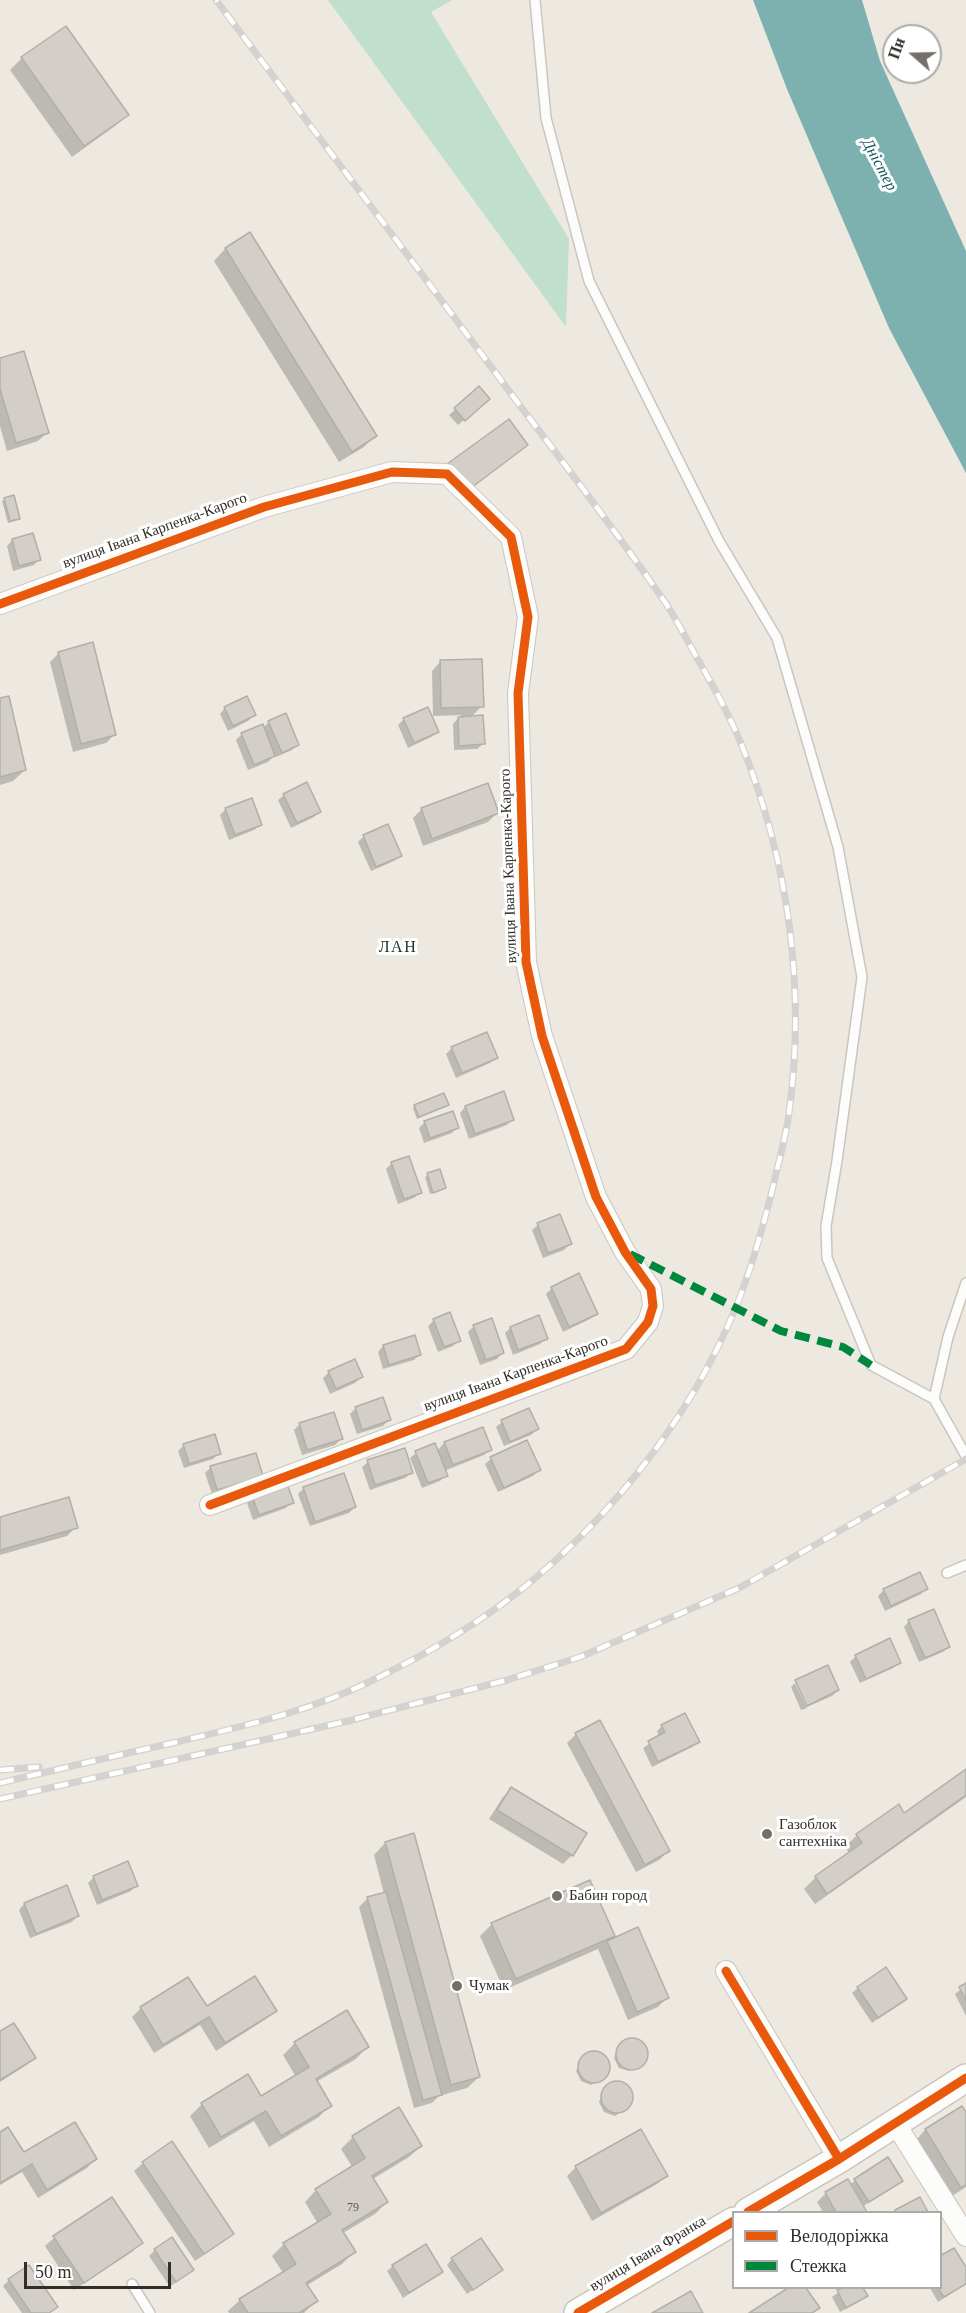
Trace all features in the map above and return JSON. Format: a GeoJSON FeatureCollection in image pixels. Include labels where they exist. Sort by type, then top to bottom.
{"type":"FeatureCollection","features":[{"type":"Feature","properties":{"kind":"main road"},"geometry":{"type":"LineString","coordinates":[[750,2211],[839,2159],[966,2078]]}},
{"type":"Feature","properties":{"kind":"main road","name":"вулиця Івана Франка"},"geometry":{"type":"LineString","coordinates":[[578,2313],[732,2222]]}},
{"type":"Feature","properties":{"kind":"street","name":"вулиця Івана Карпенка-Карого"},"geometry":{"type":"LineString","coordinates":[[0,604],[264,507],[392,472],[447,474],[511,537],[528,617],[518,693],[526,962],[542,1036],[596,1197],[625,1252],[651,1289],[653,1306],[648,1322],[626,1349],[210,1505]]}},
{"type":"Feature","properties":{"kind":"street"},"geometry":{"type":"LineString","coordinates":[[726,1971],[839,2159]]}},
{"type":"Feature","properties":{"kind":"street"},"geometry":{"type":"LineString","coordinates":[[896,2123],[966,2235]]}},
{"type":"Feature","properties":{"kind":"lane"},"geometry":{"type":"LineString","coordinates":[[535,0],[546,118],[589,281],[718,541],[777,638],[837,847],[862,977],[826,1226],[826,1258],[871,1365],[934,1399],[966,1456]]}},
{"type":"Feature","properties":{"kind":"lane"},"geometry":{"type":"LineString","coordinates":[[934,1399],[948,1337],[966,1283]]}},
{"type":"Feature","properties":{"kind":"lane"},"geometry":{"type":"LineString","coordinates":[[947,1573],[966,1565]]}},
{"type":"Feature","properties":{"kind":"lane"},"geometry":{"type":"LineString","coordinates":[[132,2284],[150,2313]]}},
{"type":"Feature","properties":{"kind":"green space"},"geometry":{"type":"Polygon","coordinates":[[[328,0],[452,0],[431,12],[569,239],[566,327],[328,0]]]}},
{"type":"Feature","properties":{"kind":"water","name":"Дністер"},"geometry":{"type":"Polygon","coordinates":[[[753,0],[862,0],[882,65],[882,84],[890,84],[966,251],[966,473],[889,328],[787,89],[753,0]]]}},
{"type":"Feature","properties":{"kind":"building"},"geometry":{"type":"Polygon","coordinates":[[[66,26],[129,115],[84,146],[21,57],[66,26]]]}},
{"type":"Feature","properties":{"kind":"building"},"geometry":{"type":"Polygon","coordinates":[[[250,232],[377,436],[352,452],[225,248],[250,232]]]}},
{"type":"Feature","properties":{"kind":"building"},"geometry":{"type":"Polygon","coordinates":[[[24,351],[49,433],[16,443],[0,389],[0,358],[24,351]]]}},
{"type":"Feature","properties":{"kind":"building"},"geometry":{"type":"Polygon","coordinates":[[[479,386],[490,399],[465,421],[454,408],[479,386]]]}},
{"type":"Feature","properties":{"kind":"building"},"geometry":{"type":"Polygon","coordinates":[[[509,419],[528,445],[467,491],[447,464],[509,419]]]}},
{"type":"Feature","properties":{"kind":"building"},"geometry":{"type":"Polygon","coordinates":[[[14,495],[20,519],[10,521],[4,498],[14,495]]]}},
{"type":"Feature","properties":{"kind":"building"},"geometry":{"type":"Polygon","coordinates":[[[33,533],[41,560],[19,566],[12,539],[33,533]]]}},
{"type":"Feature","properties":{"kind":"building"},"geometry":{"type":"Polygon","coordinates":[[[93,642],[116,735],[81,744],[58,652],[93,642]]]}},
{"type":"Feature","properties":{"kind":"building"},"geometry":{"type":"Polygon","coordinates":[[[482,659],[484,707],[441,708],[440,660],[482,659]]]}},
{"type":"Feature","properties":{"kind":"building"},"geometry":{"type":"Polygon","coordinates":[[[9,696],[26,770],[0,777],[0,698],[9,696]]]}},
{"type":"Feature","properties":{"kind":"building"},"geometry":{"type":"Polygon","coordinates":[[[247,696],[256,715],[233,726],[224,707],[247,696]]]}},
{"type":"Feature","properties":{"kind":"building"},"geometry":{"type":"Polygon","coordinates":[[[428,707],[439,732],[414,743],[403,718],[428,707]]]}},
{"type":"Feature","properties":{"kind":"building"},"geometry":{"type":"Polygon","coordinates":[[[286,713],[299,745],[282,753],[268,721],[286,713]]]}},
{"type":"Feature","properties":{"kind":"building"},"geometry":{"type":"Polygon","coordinates":[[[483,715],[485,744],[459,746],[458,717],[483,715]]]}},
{"type":"Feature","properties":{"kind":"building"},"geometry":{"type":"Polygon","coordinates":[[[263,724],[275,756],[254,765],[241,733],[263,724]]]}},
{"type":"Feature","properties":{"kind":"building"},"geometry":{"type":"Polygon","coordinates":[[[307,782],[321,812],[297,823],[283,794],[307,782]]]}},
{"type":"Feature","properties":{"kind":"building"},"geometry":{"type":"Polygon","coordinates":[[[488,783],[499,813],[432,839],[421,808],[488,783]]]}},
{"type":"Feature","properties":{"kind":"building"},"geometry":{"type":"Polygon","coordinates":[[[252,798],[262,825],[235,835],[225,808],[252,798]]]}},
{"type":"Feature","properties":{"kind":"building"},"geometry":{"type":"Polygon","coordinates":[[[388,824],[402,856],[376,867],[363,835],[388,824]]]}},
{"type":"Feature","properties":{"kind":"building"},"geometry":{"type":"Polygon","coordinates":[[[487,1032],[498,1058],[462,1073],[451,1047],[487,1032]]]}},
{"type":"Feature","properties":{"kind":"building"},"geometry":{"type":"Polygon","coordinates":[[[504,1091],[514,1120],[475,1134],[465,1106],[504,1091]]]}},
{"type":"Feature","properties":{"kind":"building"},"geometry":{"type":"Polygon","coordinates":[[[444,1093],[449,1105],[419,1117],[414,1105],[444,1093]]]}},
{"type":"Feature","properties":{"kind":"building"},"geometry":{"type":"Polygon","coordinates":[[[453,1111],[459,1128],[430,1138],[424,1121],[453,1111]]]}},
{"type":"Feature","properties":{"kind":"building"},"geometry":{"type":"Polygon","coordinates":[[[409,1156],[422,1193],[404,1199],[391,1162],[409,1156]]]}},
{"type":"Feature","properties":{"kind":"building"},"geometry":{"type":"Polygon","coordinates":[[[440,1169],[446,1188],[433,1193],[427,1173],[440,1169]]]}},
{"type":"Feature","properties":{"kind":"building"},"geometry":{"type":"Polygon","coordinates":[[[560,1214],[572,1244],[548,1253],[537,1223],[560,1214]]]}},
{"type":"Feature","properties":{"kind":"building"},"geometry":{"type":"Polygon","coordinates":[[[579,1273],[598,1314],[569,1327],[551,1287],[579,1273]]]}},
{"type":"Feature","properties":{"kind":"building"},"geometry":{"type":"Polygon","coordinates":[[[450,1312],[461,1341],[444,1347],[433,1319],[450,1312]]]}},
{"type":"Feature","properties":{"kind":"building"},"geometry":{"type":"Polygon","coordinates":[[[539,1315],[548,1339],[518,1350],[510,1327],[539,1315]]]}},
{"type":"Feature","properties":{"kind":"building"},"geometry":{"type":"Polygon","coordinates":[[[492,1318],[504,1353],[486,1360],[473,1325],[492,1318]]]}},
{"type":"Feature","properties":{"kind":"building"},"geometry":{"type":"Polygon","coordinates":[[[415,1335],[421,1355],[389,1365],[383,1345],[415,1335]]]}},
{"type":"Feature","properties":{"kind":"building"},"geometry":{"type":"Polygon","coordinates":[[[355,1359],[363,1377],[336,1389],[328,1371],[355,1359]]]}},
{"type":"Feature","properties":{"kind":"building"},"geometry":{"type":"Polygon","coordinates":[[[383,1397],[391,1420],[362,1430],[355,1407],[383,1397]]]}},
{"type":"Feature","properties":{"kind":"building"},"geometry":{"type":"Polygon","coordinates":[[[529,1408],[539,1429],[510,1442],[501,1420],[529,1408]]]}},
{"type":"Feature","properties":{"kind":"building"},"geometry":{"type":"Polygon","coordinates":[[[334,1412],[343,1439],[307,1450],[299,1423],[334,1412]]]}},
{"type":"Feature","properties":{"kind":"building"},"geometry":{"type":"Polygon","coordinates":[[[483,1427],[492,1450],[453,1465],[444,1442],[483,1427]]]}},
{"type":"Feature","properties":{"kind":"building"},"geometry":{"type":"Polygon","coordinates":[[[215,1434],[221,1454],[189,1464],[183,1444],[215,1434]]]}},
{"type":"Feature","properties":{"kind":"building"},"geometry":{"type":"Polygon","coordinates":[[[527,1440],[541,1470],[504,1488],[490,1457],[527,1440]]]}},
{"type":"Feature","properties":{"kind":"building"},"geometry":{"type":"Polygon","coordinates":[[[435,1443],[448,1476],[428,1483],[415,1451],[435,1443]]]}},
{"type":"Feature","properties":{"kind":"building"},"geometry":{"type":"Polygon","coordinates":[[[405,1448],[413,1473],[375,1485],[367,1460],[405,1448]]]}},
{"type":"Feature","properties":{"kind":"building"},"geometry":{"type":"Polygon","coordinates":[[[256,1453],[263,1476],[217,1490],[210,1466],[256,1453]]]}},
{"type":"Feature","properties":{"kind":"building"},"geometry":{"type":"Polygon","coordinates":[[[344,1473],[356,1507],[315,1522],[303,1487],[344,1473]]]}},
{"type":"Feature","properties":{"kind":"building"},"geometry":{"type":"Polygon","coordinates":[[[287,1484],[294,1503],[259,1515],[252,1496],[287,1484]]]}},
{"type":"Feature","properties":{"kind":"building"},"geometry":{"type":"Polygon","coordinates":[[[69,1497],[78,1528],[0,1550],[0,1517],[69,1497]]]}},
{"type":"Feature","properties":{"kind":"building"},"geometry":{"type":"Polygon","coordinates":[[[920,1572],[928,1589],[891,1606],[883,1589],[920,1572]]]}},
{"type":"Feature","properties":{"kind":"building"},"geometry":{"type":"Polygon","coordinates":[[[934,1609],[950,1647],[925,1658],[908,1620],[934,1609]]]}},
{"type":"Feature","properties":{"kind":"building"},"geometry":{"type":"Polygon","coordinates":[[[890,1638],[901,1663],[866,1679],[855,1655],[890,1638]]]}},
{"type":"Feature","properties":{"kind":"building"},"geometry":{"type":"Polygon","coordinates":[[[828,1665],[839,1690],[807,1706],[795,1680],[828,1665]]]}},
{"type":"Feature","properties":{"kind":"building"},"geometry":{"type":"Polygon","coordinates":[[[685,1713],[700,1742],[658,1762],[648,1741],[665,1732],[661,1725],[685,1713]]]}},
{"type":"Feature","properties":{"kind":"building"},"geometry":{"type":"Polygon","coordinates":[[[600,1720],[670,1851],[645,1865],[575,1733],[600,1720]]]}},
{"type":"Feature","properties":{"kind":"building"},"geometry":{"type":"Polygon","coordinates":[[[966,1769],[966,1795],[827,1894],[815,1876],[862,1843],[856,1834],[899,1804],[904,1813],[966,1769]]]}},
{"type":"Feature","properties":{"kind":"building"},"geometry":{"type":"Polygon","coordinates":[[[511,1787],[587,1833],[573,1856],[497,1810],[511,1787]]]}},
{"type":"Feature","properties":{"kind":"building"},"geometry":{"type":"Polygon","coordinates":[[[414,1833],[480,2077],[451,2085],[385,1842],[414,1833]]]}},
{"type":"Feature","properties":{"kind":"building"},"geometry":{"type":"Polygon","coordinates":[[[128,1861],[138,1886],[102,1900],[93,1876],[128,1861]]]}},
{"type":"Feature","properties":{"kind":"building"},"geometry":{"type":"Polygon","coordinates":[[[590,1880],[615,1936],[516,1979],[491,1923],[590,1880]]]}},
{"type":"Feature","properties":{"kind":"building"},"geometry":{"type":"Polygon","coordinates":[[[67,1885],[79,1916],[36,1934],[24,1903],[67,1885]]]}},
{"type":"Feature","properties":{"kind":"building"},"geometry":{"type":"Polygon","coordinates":[[[386,1892],[442,2095],[423,2100],[367,1897],[386,1892]]]}},
{"type":"Feature","properties":{"kind":"building"},"geometry":{"type":"Polygon","coordinates":[[[638,1927],[669,1998],[637,2012],[607,1941],[638,1927]]]}},
{"type":"Feature","properties":{"kind":"building"},"geometry":{"type":"Polygon","coordinates":[[[886,1967],[907,1999],[878,2018],[857,1987],[886,1967]]]}},
{"type":"Feature","properties":{"kind":"building"},"geometry":{"type":"Polygon","coordinates":[[[255,1976],[277,2011],[225,2043],[209,2017],[163,2045],[140,2007],[188,1977],[207,2006],[255,1976]]]}},
{"type":"Feature","properties":{"kind":"building"},"geometry":{"type":"Polygon","coordinates":[[[966,1983],[966,2000],[959,1987],[966,1983]]]}},
{"type":"Feature","properties":{"kind":"building"},"geometry":{"type":"Polygon","coordinates":[[[347,2010],[369,2047],[316,2079],[332,2106],[281,2136],[266,2111],[221,2137],[201,2103],[248,2074],[261,2096],[309,2067],[294,2042],[347,2010]]]}},
{"type":"Feature","properties":{"kind":"building"},"geometry":{"type":"Polygon","coordinates":[[[14,2023],[36,2058],[0,2080],[0,2031],[14,2023]]]}},
{"type":"Feature","properties":{"kind":"building"},"geometry":{"type":"Polygon","coordinates":[[[632,2038],[643,2043],[648,2054],[643,2065],[632,2070],[621,2065],[616,2054],[621,2043],[632,2038]]]}},
{"type":"Feature","properties":{"kind":"building"},"geometry":{"type":"Polygon","coordinates":[[[594,2051],[605,2056],[610,2067],[605,2078],[594,2083],[583,2078],[578,2067],[583,2056],[594,2051]]]}},
{"type":"Feature","properties":{"kind":"building"},"geometry":{"type":"Polygon","coordinates":[[[617,2081],[628,2086],[633,2097],[628,2108],[617,2113],[606,2108],[601,2097],[606,2086],[617,2081]]]}},
{"type":"Feature","properties":{"kind":"building"},"geometry":{"type":"Polygon","coordinates":[[[962,2106],[966,2112],[966,2185],[961,2188],[925,2129],[962,2106]]]}},
{"type":"Feature","properties":{"kind":"building"},"geometry":{"type":"Polygon","coordinates":[[[399,2107],[422,2146],[372,2176],[388,2202],[342,2230],[356,2252],[306,2283],[318,2301],[299,2313],[248,2313],[239,2299],[296,2264],[283,2243],[331,2214],[315,2189],[365,2158],[352,2136],[399,2107]]]}},
{"type":"Feature","properties":{"kind":"building"},"geometry":{"type":"Polygon","coordinates":[[[75,2122],[97,2159],[47,2190],[32,2164],[0,2183],[0,2132],[8,2127],[24,2152],[75,2122]]]}},
{"type":"Feature","properties":{"kind":"building"},"geometry":{"type":"Polygon","coordinates":[[[641,2129],[668,2176],[601,2213],[575,2166],[641,2129]]]}},
{"type":"Feature","properties":{"kind":"building"},"geometry":{"type":"Polygon","coordinates":[[[172,2141],[234,2234],[204,2254],[142,2162],[172,2141]]]}},
{"type":"Feature","properties":{"kind":"building"},"geometry":{"type":"Polygon","coordinates":[[[888,2157],[903,2181],[869,2202],[854,2179],[888,2157]]]}},
{"type":"Feature","properties":{"kind":"building"},"geometry":{"type":"Polygon","coordinates":[[[848,2179],[866,2211],[835,2211],[825,2192],[848,2179]]]}},
{"type":"Feature","properties":{"kind":"building"},"geometry":{"type":"Polygon","coordinates":[[[112,2197],[143,2243],[84,2283],[53,2236],[112,2197]]]}},
{"type":"Feature","properties":{"kind":"building"},"geometry":{"type":"Polygon","coordinates":[[[920,2197],[927,2211],[896,2211],[920,2197]]]}},
{"type":"Feature","properties":{"kind":"building"},"geometry":{"type":"Polygon","coordinates":[[[172,2237],[194,2270],[176,2282],[154,2249],[172,2237]]]}},
{"type":"Feature","properties":{"kind":"building"},"geometry":{"type":"Polygon","coordinates":[[[481,2238],[503,2270],[473,2290],[451,2258],[481,2238]]]}},
{"type":"Feature","properties":{"kind":"building"},"geometry":{"type":"Polygon","coordinates":[[[426,2244],[443,2272],[409,2293],[392,2265],[426,2244]]]}},
{"type":"Feature","properties":{"kind":"building"},"geometry":{"type":"Polygon","coordinates":[[[954,2248],[966,2267],[966,2284],[944,2297],[939,2289],[942,2289],[942,2255],[954,2248]]]}},
{"type":"Feature","properties":{"kind":"building"},"geometry":{"type":"Polygon","coordinates":[[[29,2265],[58,2307],[49,2313],[31,2313],[8,2279],[29,2265]]]}},
{"type":"Feature","properties":{"kind":"building"},"geometry":{"type":"Polygon","coordinates":[[[786,2289],[807,2289],[820,2308],[812,2313],[749,2313],[786,2289]]]}},
{"type":"Feature","properties":{"kind":"building"},"geometry":{"type":"Polygon","coordinates":[[[864,2289],[868,2296],[846,2308],[837,2290],[864,2289]]]}},
{"type":"Feature","properties":{"kind":"building"},"geometry":{"type":"Polygon","coordinates":[[[691,2291],[703,2313],[652,2313],[691,2291]]]}},
{"type":"Feature","properties":{"kind":"railway"},"geometry":{"type":"LineString","coordinates":[[0,1783],[227,1730],[326,1701],[373,1680],[433,1648],[491,1612],[527,1585],[560,1556],[621,1493],[649,1458],[697,1385],[718,1347],[747,1279],[768,1206],[788,1120],[795,1023],[790,927],[782,880],[757,786],[722,702],[670,610],[630,553],[216,0]]}},
{"type":"Feature","properties":{"kind":"railway"},"geometry":{"type":"LineString","coordinates":[[0,1799],[348,1721],[507,1680],[580,1657],[739,1588],[966,1459]]}},
{"type":"Feature","properties":{"kind":"railway"},"geometry":{"type":"LineString","coordinates":[[0,1770],[39,1767]]}},
{"type":"Feature","properties":{"kind":"marked path"},"geometry":{"type":"LineString","coordinates":[[630,1254],[781,1331],[843,1347],[871,1365]]}},
{"type":"Feature","properties":{"kind":"cycle path"},"geometry":{"type":"LineString","coordinates":[[0,604],[264,507],[392,472],[447,474],[511,537],[528,617],[518,693],[526,962],[542,1036],[596,1197],[625,1252],[651,1289],[653,1306],[648,1322],[626,1349],[210,1505]]}},
{"type":"Feature","properties":{"kind":"cycle path"},"geometry":{"type":"LineString","coordinates":[[726,1971],[839,2159]]}},
{"type":"Feature","properties":{"kind":"cycle path"},"geometry":{"type":"LineString","coordinates":[[750,2211],[839,2159],[966,2078]]}},
{"type":"Feature","properties":{"kind":"cycle path"},"geometry":{"type":"LineString","coordinates":[[578,2313],[732,2222]]}},
{"type":"Feature","properties":{"kind":"place","name":"Газоблок сантехніка"},"geometry":{"type":"Point","coordinates":[767,1834]}},
{"type":"Feature","properties":{"kind":"place","name":"Бабин город"},"geometry":{"type":"Point","coordinates":[557,1896]}},
{"type":"Feature","properties":{"kind":"place","name":"Чумак"},"geometry":{"type":"Point","coordinates":[457,1986]}},
{"type":"Feature","properties":{"kind":"district","name":"ЛАН"},"geometry":{"type":"Point","coordinates":[398,948]}}]}
